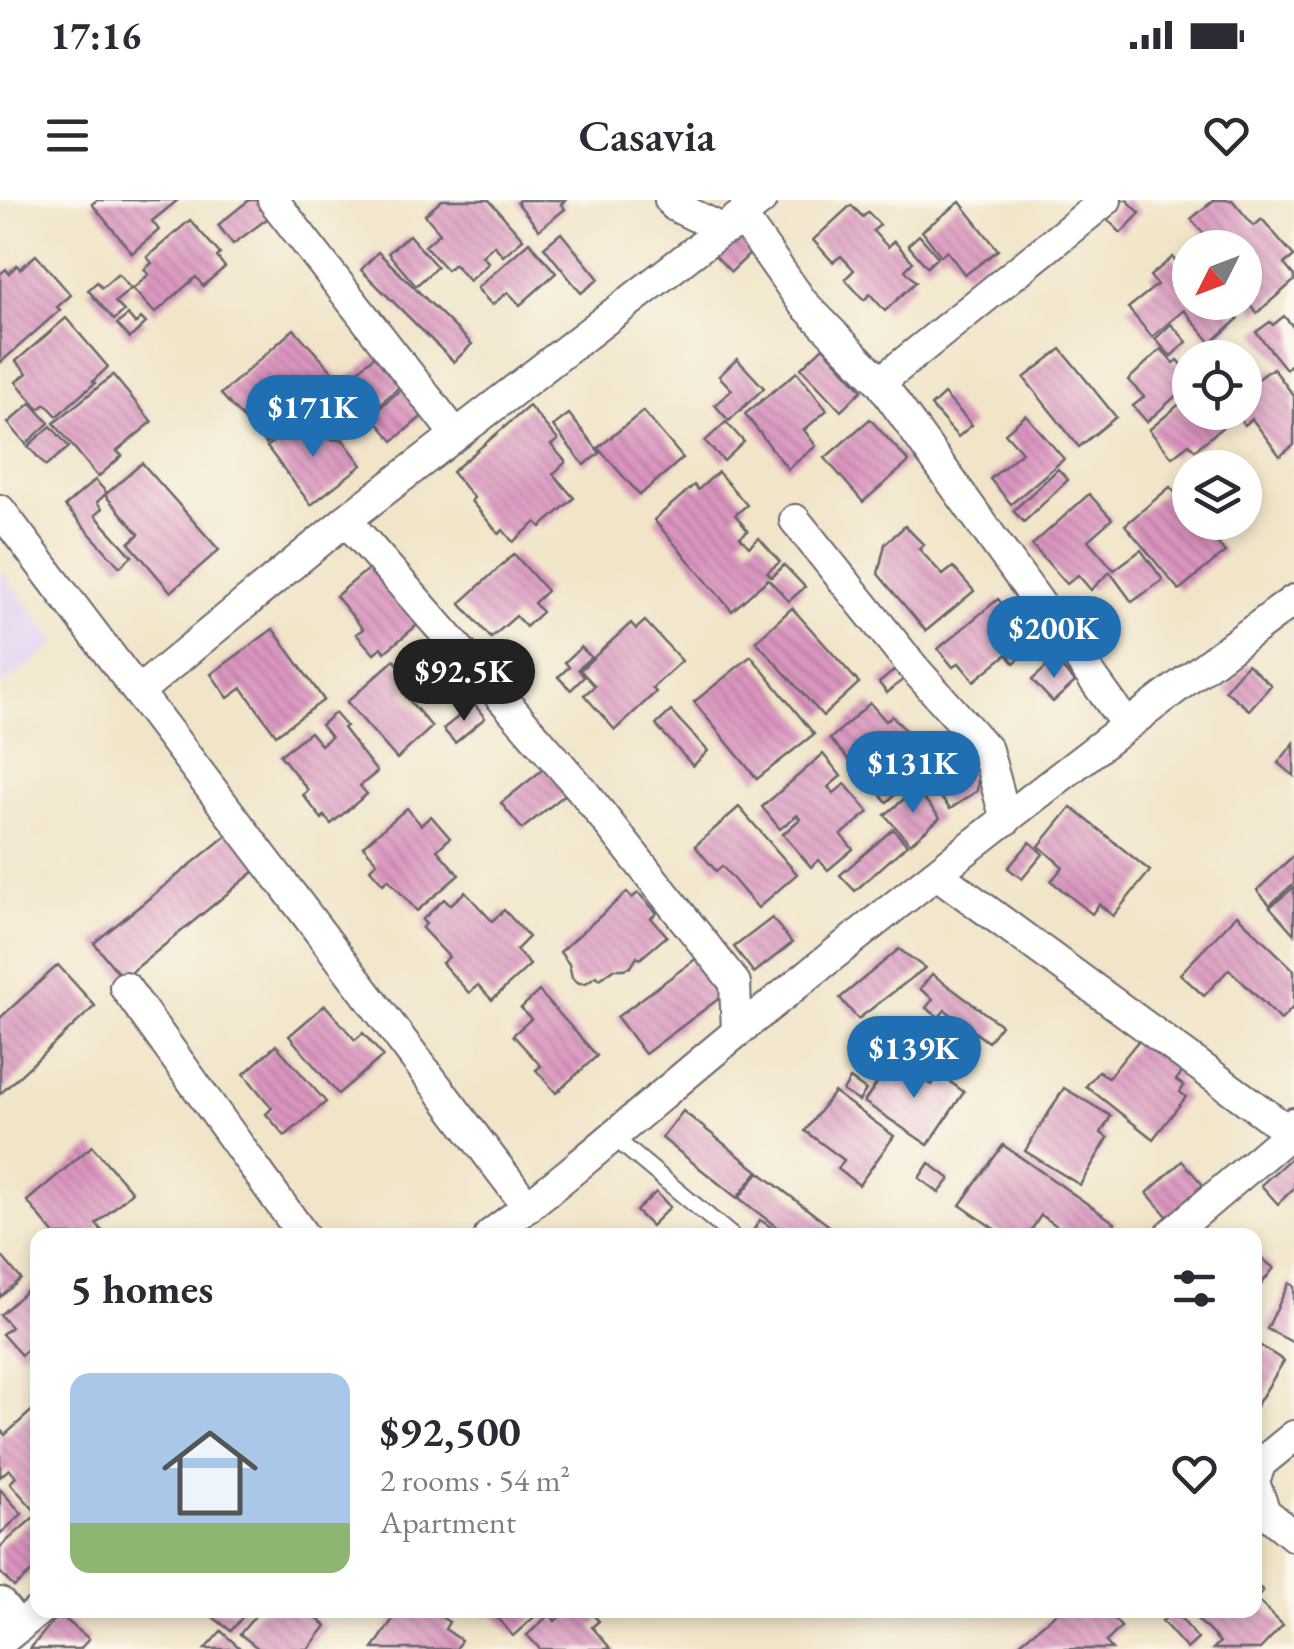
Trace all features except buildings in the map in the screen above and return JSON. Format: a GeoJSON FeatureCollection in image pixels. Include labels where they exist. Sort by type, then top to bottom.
{"type":"FeatureCollection","features":[{"type":"Feature","properties":{"kind":"street"},"geometry":{"type":"LineString","coordinates":[[273,200],[456,434]]}},
{"type":"Feature","properties":{"kind":"street"},"geometry":{"type":"LineString","coordinates":[[670,200],[724,230]]}},
{"type":"Feature","properties":{"kind":"street"},"geometry":{"type":"LineString","coordinates":[[139,691],[346,520],[761,200]]}},
{"type":"Feature","properties":{"kind":"street"},"geometry":{"type":"LineString","coordinates":[[880,382],[1106,200]]}},
{"type":"Feature","properties":{"kind":"street"},"geometry":{"type":"LineString","coordinates":[[724,230],[744,221],[803,302],[880,382],[1126,724]]}},
{"type":"Feature","properties":{"kind":"street"},"geometry":{"type":"LineString","coordinates":[[0,510],[528,1207]]}},
{"type":"Feature","properties":{"kind":"street"},"geometry":{"type":"LineString","coordinates":[[346,520],[582,790],[735,983],[737,1032]]}},
{"type":"Feature","properties":{"kind":"street"},"geometry":{"type":"LineString","coordinates":[[794,520],[987,750],[1006,820]]}},
{"type":"Feature","properties":{"kind":"street"},"geometry":{"type":"LineString","coordinates":[[500,1228],[737,1032],[1126,724],[1294,600]]}},
{"type":"Feature","properties":{"kind":"street"},"geometry":{"type":"LineString","coordinates":[[937,874],[1293,1130],[1178,1228]]}},
{"type":"Feature","properties":{"kind":"street"},"geometry":{"type":"LineString","coordinates":[[125,987],[298,1228]]}},
{"type":"Feature","properties":{"kind":"street"},"geometry":{"type":"LineString","coordinates":[[1262,1462],[1294,1436]]}},
{"type":"Feature","properties":{"kind":"street"},"geometry":{"type":"LineString","coordinates":[[1262,1501],[1266,1512],[1294,1536]]}},
{"type":"Feature","properties":{"kind":"lane"},"geometry":{"type":"LineString","coordinates":[[612,1136],[723,1228]]}},
{"type":"Feature","properties":{"kind":"shaded area"},"geometry":{"type":"Polygon","coordinates":[[[0,569],[58,643],[0,687],[0,569]]]}}]}
